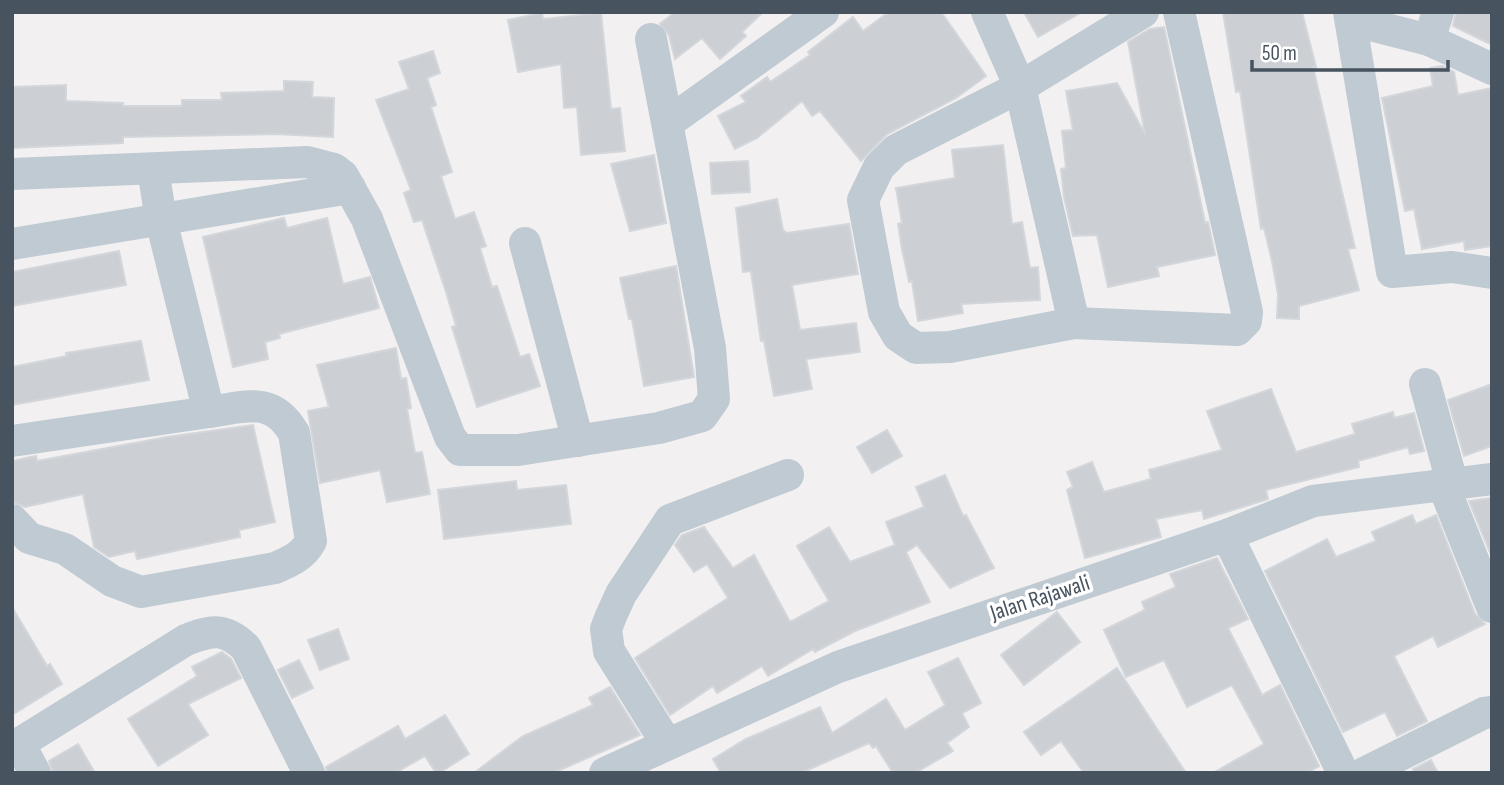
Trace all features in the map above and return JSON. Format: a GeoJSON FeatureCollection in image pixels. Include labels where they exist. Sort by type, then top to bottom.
{"type":"FeatureCollection","features":[{"type":"Feature","properties":{"kind":"street"},"geometry":{"type":"LineString","coordinates":[[669,122],[823,12]]}},
{"type":"Feature","properties":{"kind":"street"},"geometry":{"type":"LineString","coordinates":[[987,12],[1020,87],[1074,323]]}},
{"type":"Feature","properties":{"kind":"street"},"geometry":{"type":"LineString","coordinates":[[1143,12],[1020,87],[897,150],[879,167],[863,200],[884,312],[898,336],[916,348],[950,347],[1074,323],[1237,330],[1246,321],[1247,312],[1180,12]]}},
{"type":"Feature","properties":{"kind":"street"},"geometry":{"type":"LineString","coordinates":[[1492,69],[1433,26],[1350,16],[1392,272],[1451,267],[1492,273]]}},
{"type":"Feature","properties":{"kind":"street"},"geometry":{"type":"LineString","coordinates":[[12,174],[307,162],[334,169],[350,188],[367,219],[455,444],[460,450],[487,452],[659,428],[702,416],[714,398],[710,348],[669,122],[651,39]]}},
{"type":"Feature","properties":{"kind":"street"},"geometry":{"type":"LineString","coordinates":[[153,169],[160,220],[209,412]]}},
{"type":"Feature","properties":{"kind":"street"},"geometry":{"type":"LineString","coordinates":[[12,244],[350,188]]}},
{"type":"Feature","properties":{"kind":"street"},"geometry":{"type":"LineString","coordinates":[[525,243],[578,441]]}},
{"type":"Feature","properties":{"kind":"street"},"geometry":{"type":"LineString","coordinates":[[1425,384],[1447,482],[1492,607]]}},
{"type":"Feature","properties":{"kind":"street"},"geometry":{"type":"LineString","coordinates":[[12,441],[256,406],[274,409],[285,417],[294,433],[311,541],[305,553],[275,568],[141,592],[112,581],[65,549],[29,538],[12,520]]}},
{"type":"Feature","properties":{"kind":"street"},"geometry":{"type":"LineString","coordinates":[[667,744],[609,651],[606,629],[611,616],[621,594],[670,520],[788,475]]}},
{"type":"Feature","properties":{"kind":"street","name":"Jalan Rajawali"},"geometry":{"type":"LineString","coordinates":[[606,772],[838,667],[1227,535],[1312,501],[1447,482],[1492,479]]}},
{"type":"Feature","properties":{"kind":"street"},"geometry":{"type":"LineString","coordinates":[[1227,535],[1343,773]]}},
{"type":"Feature","properties":{"kind":"street"},"geometry":{"type":"LineString","coordinates":[[35,773],[15,745],[186,640],[206,632],[233,635],[246,648],[309,773]]}},
{"type":"Feature","properties":{"kind":"street"},"geometry":{"type":"LineString","coordinates":[[1364,773],[1484,713],[1492,712]]}},
{"type":"Feature","properties":{"kind":"building"},"geometry":{"type":"Polygon","coordinates":[[[675,12],[763,12],[742,32],[746,36],[720,59],[702,38],[675,59],[669,35],[660,24],[675,12]]]}},
{"type":"Feature","properties":{"kind":"building"},"geometry":{"type":"Polygon","coordinates":[[[889,12],[941,12],[986,76],[956,98],[887,134],[861,161],[820,111],[812,116],[802,101],[757,138],[735,149],[718,116],[746,102],[741,96],[767,77],[770,82],[810,55],[808,52],[853,17],[863,31],[889,12]]]}},
{"type":"Feature","properties":{"kind":"building"},"geometry":{"type":"Polygon","coordinates":[[[1024,12],[1082,12],[1038,37],[1024,12]]]}},
{"type":"Feature","properties":{"kind":"building"},"geometry":{"type":"Polygon","coordinates":[[[1223,12],[1302,12],[1316,67],[1313,67],[1355,248],[1348,249],[1359,290],[1299,306],[1299,319],[1277,318],[1278,294],[1264,228],[1261,229],[1240,91],[1236,92],[1223,12]]]}},
{"type":"Feature","properties":{"kind":"building"},"geometry":{"type":"Polygon","coordinates":[[[1456,12],[1492,12],[1492,45],[1453,26],[1456,12]]]}},
{"type":"Feature","properties":{"kind":"building"},"geometry":{"type":"Polygon","coordinates":[[[542,13],[543,19],[601,13],[611,109],[620,108],[625,151],[581,155],[577,107],[564,108],[561,64],[518,72],[508,20],[542,13]]]}},
{"type":"Feature","properties":{"kind":"building"},"geometry":{"type":"Polygon","coordinates":[[[1164,27],[1205,223],[1208,222],[1215,255],[1157,267],[1159,276],[1108,287],[1097,235],[1073,236],[1064,197],[1061,169],[1066,168],[1062,131],[1073,130],[1066,91],[1117,83],[1145,134],[1128,42],[1150,29],[1164,27]]]}},
{"type":"Feature","properties":{"kind":"building"},"geometry":{"type":"Polygon","coordinates":[[[433,51],[440,73],[427,78],[436,105],[431,107],[452,172],[441,176],[455,219],[474,212],[486,246],[480,248],[492,287],[497,286],[520,357],[529,354],[540,386],[477,407],[452,327],[456,326],[446,292],[422,220],[414,222],[404,193],[411,190],[376,100],[409,89],[399,62],[433,51]]]}},
{"type":"Feature","properties":{"kind":"building"},"geometry":{"type":"Polygon","coordinates":[[[1442,66],[1454,72],[1458,95],[1492,88],[1492,246],[1465,250],[1464,241],[1422,249],[1414,209],[1405,211],[1382,98],[1433,86],[1430,68],[1442,66]]]}},
{"type":"Feature","properties":{"kind":"building"},"geometry":{"type":"Polygon","coordinates":[[[284,81],[313,82],[312,97],[334,98],[333,137],[276,134],[123,137],[123,143],[12,148],[12,87],[66,85],[66,101],[123,103],[123,106],[182,106],[182,100],[222,100],[221,93],[284,91],[284,81]]]}},
{"type":"Feature","properties":{"kind":"building"},"geometry":{"type":"Polygon","coordinates":[[[1003,145],[1012,224],[1022,222],[1030,268],[1038,267],[1040,300],[961,304],[963,313],[918,321],[912,281],[909,282],[902,249],[898,224],[902,223],[896,188],[955,178],[952,150],[1003,145]]]}},
{"type":"Feature","properties":{"kind":"building"},"geometry":{"type":"Polygon","coordinates":[[[654,155],[666,223],[630,231],[611,164],[654,155]]]}},
{"type":"Feature","properties":{"kind":"building"},"geometry":{"type":"Polygon","coordinates":[[[748,161],[750,192],[712,194],[710,163],[748,161]]]}},
{"type":"Feature","properties":{"kind":"building"},"geometry":{"type":"Polygon","coordinates":[[[777,199],[783,230],[787,233],[849,224],[858,274],[792,285],[800,330],[856,323],[860,352],[806,359],[812,389],[774,396],[764,341],[761,341],[751,271],[743,272],[736,208],[777,199]]]}},
{"type":"Feature","properties":{"kind":"building"},"geometry":{"type":"Polygon","coordinates":[[[284,218],[287,228],[327,218],[343,284],[370,277],[379,308],[279,334],[280,338],[265,342],[268,359],[233,367],[203,237],[284,218]]]}},
{"type":"Feature","properties":{"kind":"building"},"geometry":{"type":"Polygon","coordinates":[[[119,251],[126,285],[12,306],[12,272],[119,251]]]}},
{"type":"Feature","properties":{"kind":"building"},"geometry":{"type":"Polygon","coordinates":[[[676,266],[694,377],[644,386],[632,319],[629,319],[620,278],[676,266]]]}},
{"type":"Feature","properties":{"kind":"building"},"geometry":{"type":"Polygon","coordinates":[[[141,341],[149,380],[12,405],[12,367],[67,356],[66,353],[141,341]]]}},
{"type":"Feature","properties":{"kind":"building"},"geometry":{"type":"Polygon","coordinates":[[[396,348],[401,379],[406,378],[411,408],[407,409],[415,453],[422,452],[430,494],[387,502],[380,470],[320,483],[308,411],[329,407],[317,365],[396,348]]]}},
{"type":"Feature","properties":{"kind":"building"},"geometry":{"type":"Polygon","coordinates":[[[1492,384],[1492,446],[1464,456],[1448,400],[1492,384]]]}},
{"type":"Feature","properties":{"kind":"building"},"geometry":{"type":"Polygon","coordinates":[[[1271,389],[1296,452],[1355,434],[1352,424],[1393,412],[1394,418],[1414,413],[1424,451],[1410,454],[1408,447],[1358,461],[1359,467],[1266,490],[1268,499],[1204,519],[1202,510],[1156,519],[1161,537],[1085,558],[1067,490],[1073,487],[1067,472],[1092,462],[1104,492],[1151,479],[1149,470],[1222,450],[1207,411],[1271,389]]]}},
{"type":"Feature","properties":{"kind":"building"},"geometry":{"type":"Polygon","coordinates":[[[253,425],[275,522],[239,530],[240,537],[137,559],[135,551],[109,557],[94,547],[83,494],[25,507],[12,502],[12,461],[36,456],[37,461],[167,437],[253,425]]]}},
{"type":"Feature","properties":{"kind":"building"},"geometry":{"type":"Polygon","coordinates":[[[887,430],[902,456],[872,473],[857,447],[887,430]]]}},
{"type":"Feature","properties":{"kind":"building"},"geometry":{"type":"Polygon","coordinates":[[[945,475],[963,516],[966,515],[994,568],[950,588],[917,545],[906,552],[930,602],[855,631],[815,652],[813,649],[768,676],[762,666],[717,693],[713,686],[670,715],[635,658],[728,598],[707,564],[694,572],[675,545],[682,535],[704,527],[733,568],[754,555],[790,622],[829,601],[797,546],[829,527],[850,562],[895,545],[886,522],[924,507],[916,487],[945,475]]]}},
{"type":"Feature","properties":{"kind":"building"},"geometry":{"type":"Polygon","coordinates":[[[516,481],[517,490],[566,485],[571,524],[444,539],[438,490],[516,481]]]}},
{"type":"Feature","properties":{"kind":"building"},"geometry":{"type":"Polygon","coordinates":[[[1492,498],[1492,557],[1469,501],[1492,498]]]}},
{"type":"Feature","properties":{"kind":"building"},"geometry":{"type":"Polygon","coordinates":[[[1412,515],[1416,524],[1436,515],[1475,614],[1485,624],[1438,647],[1433,636],[1394,656],[1427,721],[1397,736],[1385,712],[1343,732],[1265,571],[1327,539],[1336,557],[1376,541],[1372,532],[1412,515]]]}},
{"type":"Feature","properties":{"kind":"building"},"geometry":{"type":"Polygon","coordinates":[[[1217,558],[1248,619],[1228,628],[1262,695],[1280,685],[1319,766],[1307,773],[1213,773],[1264,744],[1232,685],[1187,707],[1164,660],[1126,677],[1104,630],[1145,610],[1142,602],[1176,587],[1170,574],[1217,558]]]}},
{"type":"Feature","properties":{"kind":"building"},"geometry":{"type":"Polygon","coordinates":[[[12,607],[47,666],[50,664],[62,684],[12,715],[12,607]]]}},
{"type":"Feature","properties":{"kind":"building"},"geometry":{"type":"Polygon","coordinates":[[[1057,612],[1080,642],[1024,685],[1001,655],[1057,612]]]}},
{"type":"Feature","properties":{"kind":"building"},"geometry":{"type":"Polygon","coordinates":[[[338,629],[349,659],[320,670],[308,640],[338,629]]]}},
{"type":"Feature","properties":{"kind":"building"},"geometry":{"type":"Polygon","coordinates":[[[222,652],[231,659],[241,678],[188,704],[208,735],[158,766],[128,719],[197,676],[192,667],[222,652]]]}},
{"type":"Feature","properties":{"kind":"building"},"geometry":{"type":"Polygon","coordinates":[[[958,658],[981,703],[962,713],[969,727],[947,743],[953,751],[915,773],[893,773],[876,746],[873,748],[869,743],[801,773],[721,773],[713,759],[746,739],[820,707],[832,733],[886,699],[905,730],[945,705],[928,672],[958,658]]]}},
{"type":"Feature","properties":{"kind":"building"},"geometry":{"type":"Polygon","coordinates":[[[299,660],[313,688],[292,698],[278,670],[299,660]]]}},
{"type":"Feature","properties":{"kind":"building"},"geometry":{"type":"Polygon","coordinates":[[[1117,668],[1186,773],[1084,773],[1061,741],[1041,755],[1024,732],[1117,668]]]}},
{"type":"Feature","properties":{"kind":"building"},"geometry":{"type":"Polygon","coordinates":[[[610,687],[640,735],[553,773],[474,773],[523,736],[593,705],[589,698],[610,687]]]}},
{"type":"Feature","properties":{"kind":"building"},"geometry":{"type":"Polygon","coordinates":[[[445,715],[469,754],[439,773],[436,773],[425,756],[395,773],[327,773],[326,767],[398,726],[405,739],[445,715]]]}},
{"type":"Feature","properties":{"kind":"building"},"geometry":{"type":"Polygon","coordinates":[[[78,744],[95,773],[53,773],[49,761],[78,744]]]}},
{"type":"Feature","properties":{"kind":"building"},"geometry":{"type":"Polygon","coordinates":[[[1431,760],[1438,773],[1415,773],[1413,769],[1431,760]]]}}]}
